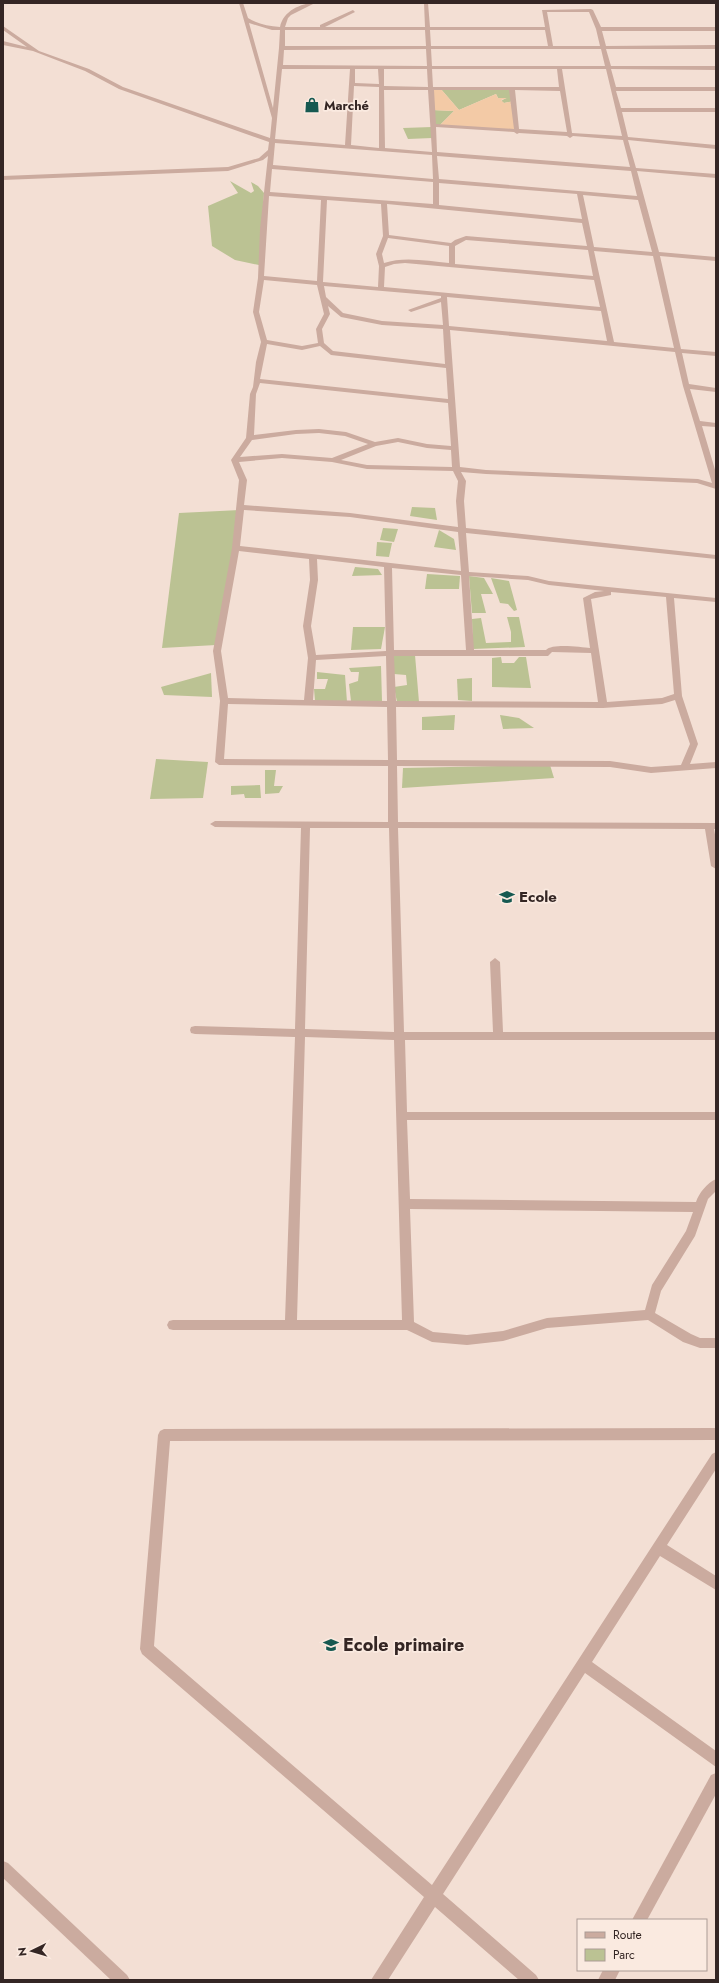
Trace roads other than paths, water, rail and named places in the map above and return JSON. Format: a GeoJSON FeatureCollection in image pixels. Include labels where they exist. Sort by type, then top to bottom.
{"type":"FeatureCollection","features":[{"type":"Feature","properties":{"kind":"street"},"geometry":{"type":"LineString","coordinates":[[241,3],[275,122]]}},
{"type":"Feature","properties":{"kind":"street"},"geometry":{"type":"LineString","coordinates":[[235,460],[250,438],[253,394],[264,342],[256,312],[262,278],[267,194],[282,48],[283,19],[286,15],[313,3]]}},
{"type":"Feature","properties":{"kind":"street"},"geometry":{"type":"LineString","coordinates":[[426,3],[435,154],[436,206]]}},
{"type":"Feature","properties":{"kind":"street"},"geometry":{"type":"LineString","coordinates":[[551,48],[544,11],[591,10],[600,29],[625,138],[656,254],[686,386],[716,486]]}},
{"type":"Feature","properties":{"kind":"street"},"geometry":{"type":"LineString","coordinates":[[317,28],[353,11]]}},
{"type":"Feature","properties":{"kind":"street"},"geometry":{"type":"LineString","coordinates":[[246,19],[265,27],[282,28],[547,29]]}},
{"type":"Feature","properties":{"kind":"street"},"geometry":{"type":"LineString","coordinates":[[3,28],[37,52]]}},
{"type":"Feature","properties":{"kind":"street"},"geometry":{"type":"LineString","coordinates":[[600,29],[716,28]]}},
{"type":"Feature","properties":{"kind":"street"},"geometry":{"type":"LineString","coordinates":[[3,44],[37,52],[87,70],[121,88],[273,140],[716,176]]}},
{"type":"Feature","properties":{"kind":"street"},"geometry":{"type":"LineString","coordinates":[[282,48],[716,48]]}},
{"type":"Feature","properties":{"kind":"street"},"geometry":{"type":"LineString","coordinates":[[280,67],[716,68]]}},
{"type":"Feature","properties":{"kind":"street"},"geometry":{"type":"LineString","coordinates":[[348,147],[353,67]]}},
{"type":"Feature","properties":{"kind":"street"},"geometry":{"type":"LineString","coordinates":[[380,68],[382,149]]}},
{"type":"Feature","properties":{"kind":"street"},"geometry":{"type":"LineString","coordinates":[[559,68],[561,89],[570,136]]}},
{"type":"Feature","properties":{"kind":"street"},"geometry":{"type":"LineString","coordinates":[[352,84],[381,87],[561,89]]}},
{"type":"Feature","properties":{"kind":"street"},"geometry":{"type":"LineString","coordinates":[[512,89],[517,132]]}},
{"type":"Feature","properties":{"kind":"street"},"geometry":{"type":"LineString","coordinates":[[614,89],[716,89]]}},
{"type":"Feature","properties":{"kind":"street"},"geometry":{"type":"LineString","coordinates":[[619,110],[716,110]]}},
{"type":"Feature","properties":{"kind":"street"},"geometry":{"type":"LineString","coordinates":[[433,125],[570,136],[625,138],[716,147]]}},
{"type":"Feature","properties":{"kind":"street"},"geometry":{"type":"LineString","coordinates":[[3,178],[228,169],[254,162],[272,151]]}},
{"type":"Feature","properties":{"kind":"street"},"geometry":{"type":"LineString","coordinates":[[270,167],[641,198]]}},
{"type":"Feature","properties":{"kind":"street"},"geometry":{"type":"LineString","coordinates":[[579,192],[611,344]]}},
{"type":"Feature","properties":{"kind":"street"},"geometry":{"type":"LineString","coordinates":[[267,194],[436,206],[585,221]]}},
{"type":"Feature","properties":{"kind":"street"},"geometry":{"type":"LineString","coordinates":[[324,198],[320,284],[325,299],[327,314],[319,329],[321,344],[331,353],[448,366]]}},
{"type":"Feature","properties":{"kind":"street"},"geometry":{"type":"LineString","coordinates":[[382,289],[382,266],[379,259],[379,254],[386,236],[384,202]]}},
{"type":"Feature","properties":{"kind":"street"},"geometry":{"type":"LineString","coordinates":[[386,236],[452,246]]}},
{"type":"Feature","properties":{"kind":"street"},"geometry":{"type":"LineString","coordinates":[[452,266],[452,246],[456,241],[466,238],[716,259]]}},
{"type":"Feature","properties":{"kind":"street"},"geometry":{"type":"LineString","coordinates":[[382,266],[400,261],[597,278]]}},
{"type":"Feature","properties":{"kind":"street"},"geometry":{"type":"LineString","coordinates":[[262,278],[382,289],[444,297],[604,309]]}},
{"type":"Feature","properties":{"kind":"street"},"geometry":{"type":"LineString","coordinates":[[428,297],[445,314]]}},
{"type":"Feature","properties":{"kind":"street"},"geometry":{"type":"LineString","coordinates":[[411,310],[434,303],[444,297]]}},
{"type":"Feature","properties":{"kind":"street"},"geometry":{"type":"LineString","coordinates":[[444,297],[450,401],[456,469],[462,481],[460,500],[470,652]]}},
{"type":"Feature","properties":{"kind":"street"},"geometry":{"type":"LineString","coordinates":[[325,299],[341,315],[382,323],[410,324],[716,354]]}},
{"type":"Feature","properties":{"kind":"street"},"geometry":{"type":"LineString","coordinates":[[264,342],[302,348],[321,344]]}},
{"type":"Feature","properties":{"kind":"street"},"geometry":{"type":"LineString","coordinates":[[256,381],[450,401]]}},
{"type":"Feature","properties":{"kind":"street"},"geometry":{"type":"LineString","coordinates":[[686,386],[716,390]]}},
{"type":"Feature","properties":{"kind":"street"},"geometry":{"type":"LineString","coordinates":[[698,423],[716,425]]}},
{"type":"Feature","properties":{"kind":"street"},"geometry":{"type":"LineString","coordinates":[[250,438],[287,432],[321,431],[342,433],[374,444]]}},
{"type":"Feature","properties":{"kind":"street"},"geometry":{"type":"LineString","coordinates":[[332,460],[374,444],[398,440],[427,446],[455,448]]}},
{"type":"Feature","properties":{"kind":"street"},"geometry":{"type":"LineString","coordinates":[[235,460],[282,456],[332,460],[366,466],[698,481],[716,486]]}},
{"type":"Feature","properties":{"kind":"street"},"geometry":{"type":"LineString","coordinates":[[235,460],[243,480],[236,548],[217,651],[224,702],[219,762],[610,764],[651,770],[716,765]]}},
{"type":"Feature","properties":{"kind":"street"},"geometry":{"type":"LineString","coordinates":[[240,507],[350,515],[462,530],[716,557]]}},
{"type":"Feature","properties":{"kind":"street"},"geometry":{"type":"LineString","coordinates":[[236,548],[464,573],[528,578],[549,584],[716,600]]}},
{"type":"Feature","properties":{"kind":"street"},"geometry":{"type":"LineString","coordinates":[[308,703],[312,658],[307,626],[314,580],[313,556]]}},
{"type":"Feature","properties":{"kind":"street"},"geometry":{"type":"LineString","coordinates":[[388,565],[389,652],[393,762],[393,825],[408,1325]]}},
{"type":"Feature","properties":{"kind":"street"},"geometry":{"type":"LineString","coordinates":[[603,705],[587,598],[598,594],[639,592]]}},
{"type":"Feature","properties":{"kind":"street"},"geometry":{"type":"LineString","coordinates":[[670,595],[678,696],[694,744],[684,767]]}},
{"type":"Feature","properties":{"kind":"street"},"geometry":{"type":"LineString","coordinates":[[312,658],[389,652],[548,653],[550,650],[594,650]]}},
{"type":"Feature","properties":{"kind":"street"},"geometry":{"type":"LineString","coordinates":[[224,702],[603,705],[662,702],[678,696]]}},
{"type":"Feature","properties":{"kind":"street"},"geometry":{"type":"LineString","coordinates":[[215,824],[712,826],[716,866]]}},
{"type":"Feature","properties":{"kind":"street"},"geometry":{"type":"LineString","coordinates":[[291,1325],[306,825]]}},
{"type":"Feature","properties":{"kind":"street"},"geometry":{"type":"LineString","coordinates":[[494,962],[498,1036]]}},
{"type":"Feature","properties":{"kind":"street"},"geometry":{"type":"LineString","coordinates":[[195,1030],[400,1036],[716,1036]]}},
{"type":"Feature","properties":{"kind":"street"},"geometry":{"type":"LineString","coordinates":[[402,1116],[716,1116]]}},
{"type":"Feature","properties":{"kind":"street"},"geometry":{"type":"LineString","coordinates":[[648,1315],[656,1289],[691,1233],[703,1197],[716,1184]]}},
{"type":"Feature","properties":{"kind":"street"},"geometry":{"type":"LineString","coordinates":[[405,1204],[700,1208]]}},
{"type":"Feature","properties":{"kind":"street"},"geometry":{"type":"LineString","coordinates":[[173,1325],[408,1325],[432,1337],[448,1340],[466,1340],[503,1336],[547,1324],[648,1315],[687,1338],[700,1343],[716,1343]]}},
{"type":"Feature","properties":{"kind":"street"},"geometry":{"type":"LineString","coordinates":[[531,1980],[147,1649],[164,1435],[716,1434]]}},
{"type":"Feature","properties":{"kind":"street"},"geometry":{"type":"LineString","coordinates":[[379,1980],[716,1458]]}},
{"type":"Feature","properties":{"kind":"street"},"geometry":{"type":"LineString","coordinates":[[658,1547],[716,1583]]}},
{"type":"Feature","properties":{"kind":"street"},"geometry":{"type":"LineString","coordinates":[[583,1664],[716,1760]]}},
{"type":"Feature","properties":{"kind":"street"},"geometry":{"type":"LineString","coordinates":[[640,1919],[716,1780]]}},
{"type":"Feature","properties":{"kind":"street"},"geometry":{"type":"LineString","coordinates":[[3,1868],[118,1978]]}},
{"type":"Feature","properties":{"kind":"street"},"geometry":{"type":"LineString","coordinates":[[606,1980],[611,1971]]}},
{"type":"Feature","properties":{"kind":"place","name":"Marché"},"geometry":{"type":"Point","coordinates":[312,105]}},
{"type":"Feature","properties":{"kind":"place","name":"Ecole"},"geometry":{"type":"Point","coordinates":[507,897]}},
{"type":"Feature","properties":{"kind":"place","name":"Ecole primaire"},"geometry":{"type":"Point","coordinates":[331,1645]}}]}
